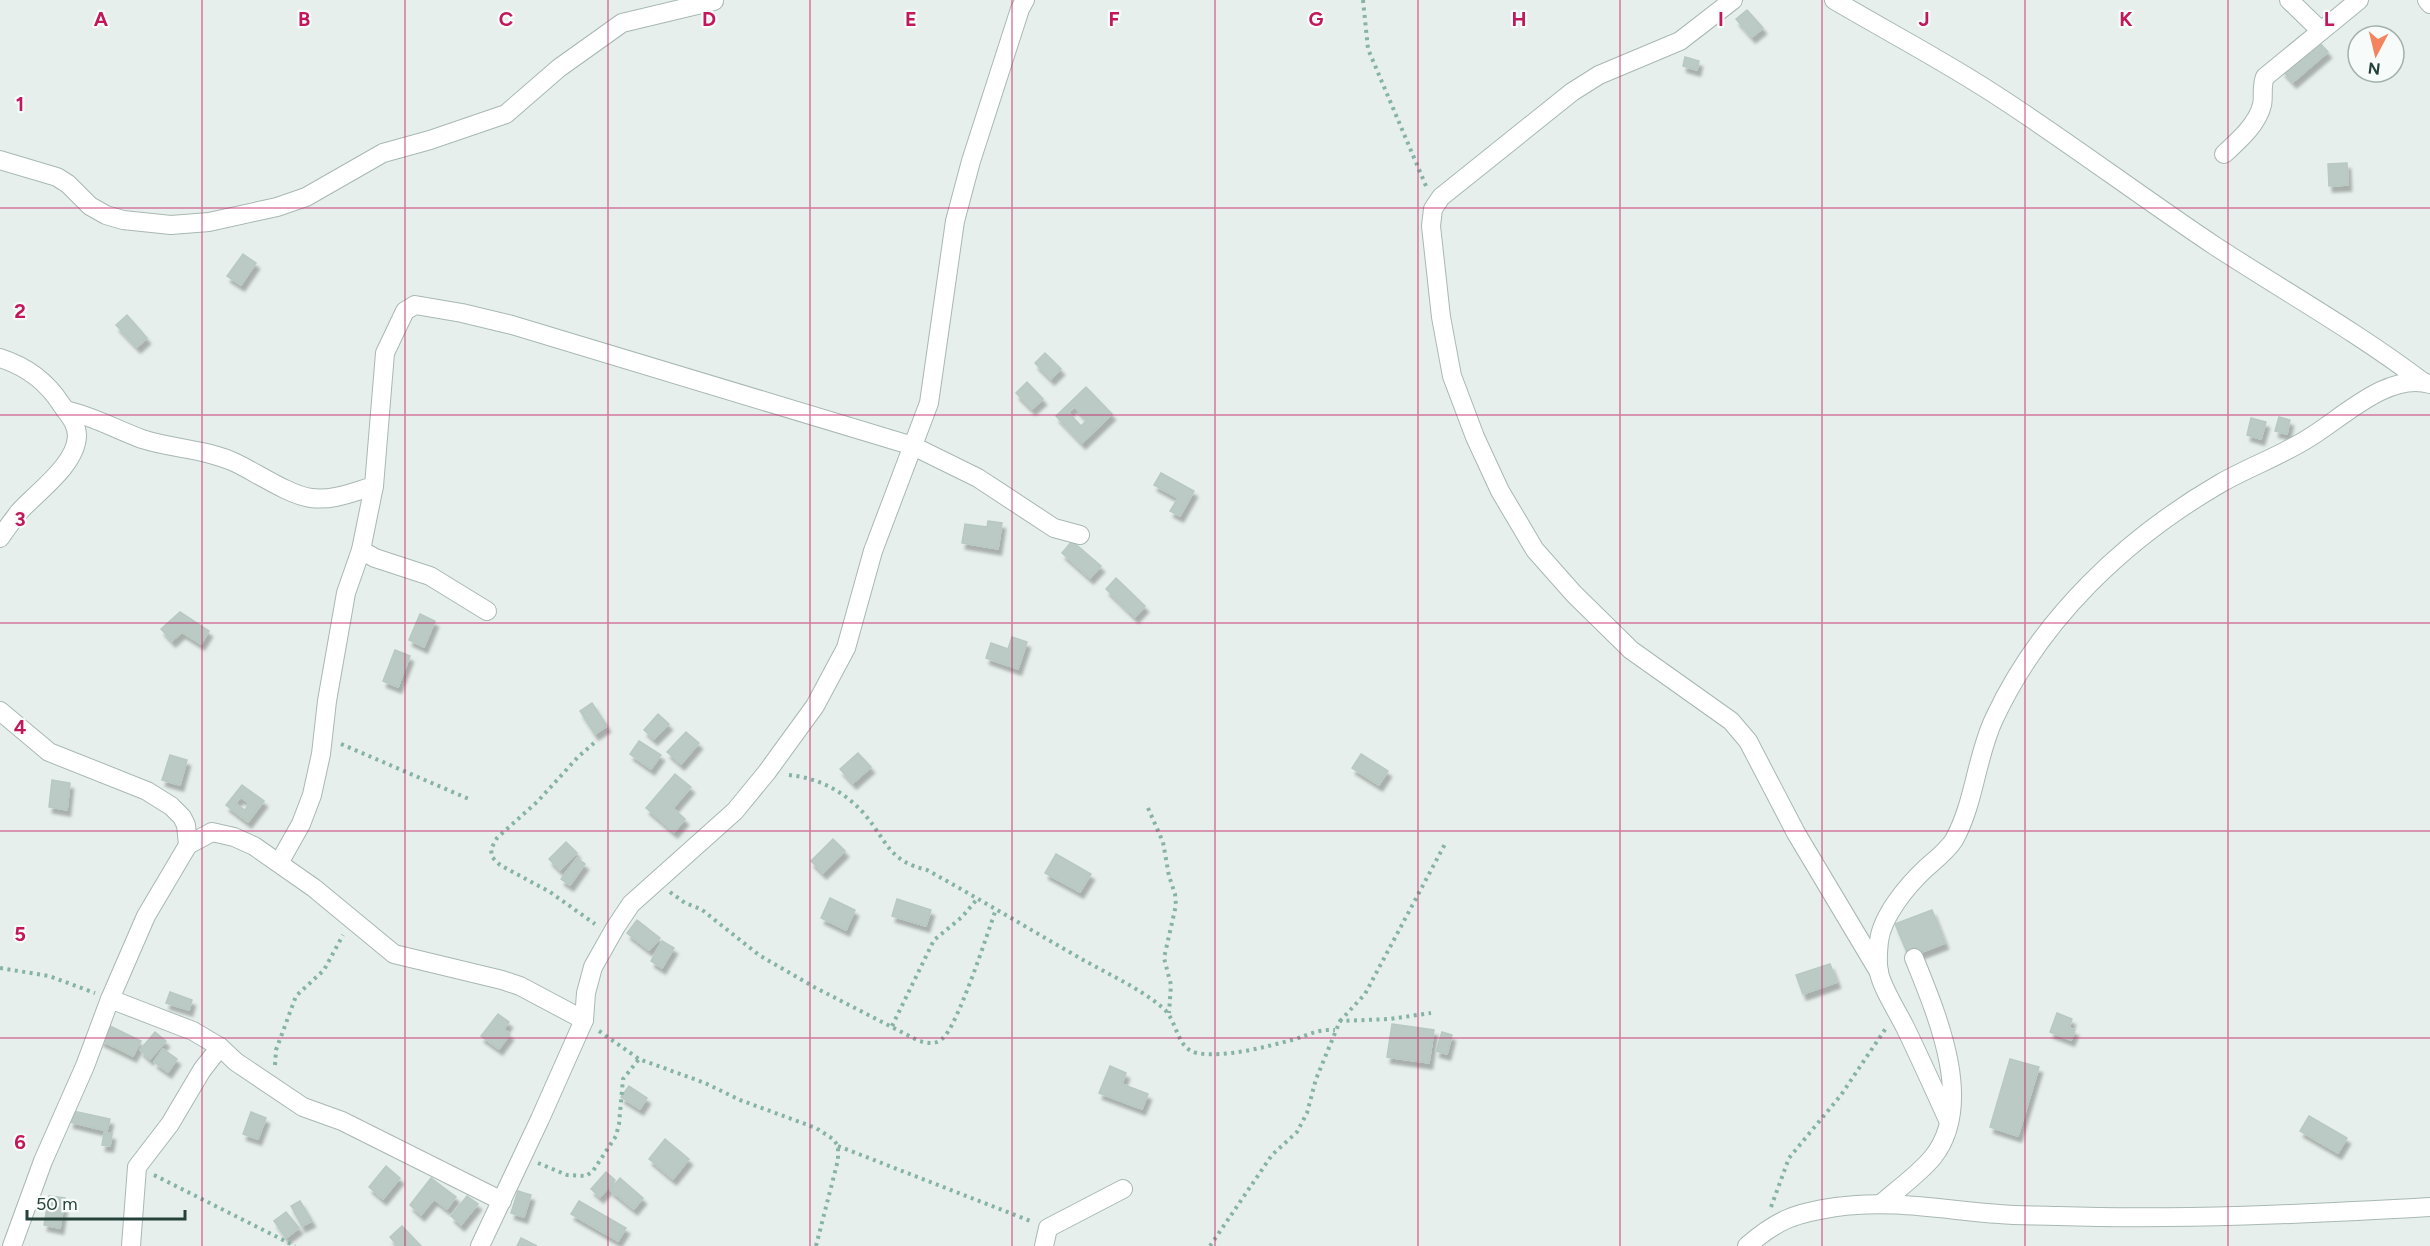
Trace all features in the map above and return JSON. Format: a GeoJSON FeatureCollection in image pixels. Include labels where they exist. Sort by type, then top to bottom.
{"type":"FeatureCollection","features":[{"type":"Feature","properties":{"kind":"street"},"geometry":{"type":"LineString","coordinates":[[480,1246],[584,1020],[586,993],[593,967],[611,934],[631,904],[735,811],[767,772],[815,705],[846,648],[870,561],[928,403],[955,220],[971,160],[1020,9],[1025,0]]}},
{"type":"Feature","properties":{"kind":"street"},"geometry":{"type":"LineString","coordinates":[[1733,0],[1680,41],[1599,75],[1572,92],[1441,197],[1433,208],[1431,226],[1452,376],[1475,437],[1500,491],[1535,550],[1574,594],[1631,650],[1731,721],[1748,741],[1801,842],[1879,972],[1948,1120]]}},
{"type":"Feature","properties":{"kind":"street"},"geometry":{"type":"LineString","coordinates":[[1834,0],[1999,97],[2075,147],[2148,201],[2427,383]]}},
{"type":"Feature","properties":{"kind":"street"},"geometry":{"type":"LineString","coordinates":[[2289,0],[2321,31]]}},
{"type":"Feature","properties":{"kind":"street"},"geometry":{"type":"LineString","coordinates":[[2224,154],[2242,137],[2260,111],[2262,85],[2265,77],[2359,0]]}},
{"type":"Feature","properties":{"kind":"street"},"geometry":{"type":"LineString","coordinates":[[2427,0],[2430,4]]}},
{"type":"Feature","properties":{"kind":"street"},"geometry":{"type":"LineString","coordinates":[[0,160],[57,177],[68,184],[90,206],[106,215],[123,220],[171,225],[209,222],[277,207],[306,197],[383,153],[430,140],[506,114],[559,68],[622,23],[714,1]]}},
{"type":"Feature","properties":{"kind":"street"},"geometry":{"type":"LineString","coordinates":[[279,863],[301,824],[312,795],[346,593],[361,550],[374,486],[385,354],[405,311],[415,305],[512,325],[913,446],[978,478],[1054,528],[1080,535]]}},
{"type":"Feature","properties":{"kind":"street"},"geometry":{"type":"LineString","coordinates":[[0,358],[35,376],[54,393],[72,418],[77,434],[71,454],[54,478],[20,511],[0,538]]}},
{"type":"Feature","properties":{"kind":"street"},"geometry":{"type":"LineString","coordinates":[[1879,972],[1879,942],[1886,921],[1922,872],[1951,844],[1956,836],[1972,793],[1985,742],[1994,718],[2033,651],[2056,618],[2076,596],[2134,545],[2186,504],[2253,466],[2288,451],[2378,393],[2396,385],[2427,383]]}},
{"type":"Feature","properties":{"kind":"street"},"geometry":{"type":"LineString","coordinates":[[65,410],[89,415],[142,439],[211,454],[235,462],[263,478],[308,498],[329,499],[374,486]]}},
{"type":"Feature","properties":{"kind":"street"},"geometry":{"type":"LineString","coordinates":[[361,550],[375,558],[430,576],[487,611]]}},
{"type":"Feature","properties":{"kind":"street"},"geometry":{"type":"LineString","coordinates":[[0,711],[49,752],[120,780],[171,806],[183,817],[188,845]]}},
{"type":"Feature","properties":{"kind":"street"},"geometry":{"type":"LineString","coordinates":[[12,1246],[44,1161],[146,916],[188,845],[203,835],[212,832],[221,833],[254,846],[351,918],[394,954],[520,986],[584,1020]]}},
{"type":"Feature","properties":{"kind":"street"},"geometry":{"type":"LineString","coordinates":[[1882,1203],[1934,1156],[1943,1141],[1953,1095],[1949,1062],[1933,1004],[1914,958]]}},
{"type":"Feature","properties":{"kind":"street"},"geometry":{"type":"LineString","coordinates":[[110,999],[193,1031],[220,1047],[236,1062],[303,1107],[342,1121],[502,1201]]}},
{"type":"Feature","properties":{"kind":"street"},"geometry":{"type":"LineString","coordinates":[[131,1246],[137,1167],[170,1124],[202,1070],[220,1047]]}},
{"type":"Feature","properties":{"kind":"street"},"geometry":{"type":"LineString","coordinates":[[1044,1246],[1047,1228],[1123,1189]]}},
{"type":"Feature","properties":{"kind":"street"},"geometry":{"type":"LineString","coordinates":[[1747,1246],[1782,1219],[1836,1207],[1882,1203],[2001,1214],[2113,1218],[2235,1216],[2430,1207]]}},
{"type":"Feature","properties":{"kind":"path"},"geometry":{"type":"LineString","coordinates":[[1363,0],[1368,49],[1427,187],[1441,197]]}},
{"type":"Feature","properties":{"kind":"path"},"geometry":{"type":"LineString","coordinates":[[323,736],[469,800]]}},
{"type":"Feature","properties":{"kind":"path"},"geometry":{"type":"LineString","coordinates":[[594,743],[538,801],[497,838],[491,849],[492,857],[500,864],[550,892],[574,911],[611,934]]}},
{"type":"Feature","properties":{"kind":"path"},"geometry":{"type":"LineString","coordinates":[[767,772],[801,776],[833,788],[857,806],[886,845],[902,862],[927,870],[1129,986],[1168,1014],[1177,1028],[1181,1042],[1188,1050],[1197,1053],[1237,1053],[1293,1040],[1321,1029],[1335,1030]]}},
{"type":"Feature","properties":{"kind":"path"},"geometry":{"type":"LineString","coordinates":[[1148,808],[1163,842],[1175,894],[1176,905],[1164,958],[1170,985],[1168,1014]]}},
{"type":"Feature","properties":{"kind":"path"},"geometry":{"type":"LineString","coordinates":[[1210,1246],[1272,1155],[1297,1132],[1307,1113],[1316,1079],[1335,1030],[1340,1021],[1365,994],[1445,844]]}},
{"type":"Feature","properties":{"kind":"path"},"geometry":{"type":"LineString","coordinates":[[655,881],[685,903],[701,909],[759,955],[814,987],[920,1041],[934,1043],[945,1037],[975,969],[996,909]]}},
{"type":"Feature","properties":{"kind":"path"},"geometry":{"type":"LineString","coordinates":[[892,1026],[934,940],[962,917],[978,898]]}},
{"type":"Feature","properties":{"kind":"path"},"geometry":{"type":"LineString","coordinates":[[270,1086],[276,1050],[296,996],[324,970],[351,918]]}},
{"type":"Feature","properties":{"kind":"path"},"geometry":{"type":"LineString","coordinates":[[0,968],[49,976],[110,999]]}},
{"type":"Feature","properties":{"kind":"path"},"geometry":{"type":"LineString","coordinates":[[1340,1021],[1390,1019],[1431,1013]]}},
{"type":"Feature","properties":{"kind":"path"},"geometry":{"type":"LineString","coordinates":[[1766,1230],[1778,1185],[1789,1158],[1841,1095],[1864,1058],[1898,1014]]}},
{"type":"Feature","properties":{"kind":"path"},"geometry":{"type":"LineString","coordinates":[[584,1020],[639,1059],[816,1128],[838,1146],[1047,1228]]}},
{"type":"Feature","properties":{"kind":"path"},"geometry":{"type":"LineString","coordinates":[[521,1156],[562,1174],[586,1176],[616,1136],[623,1079],[639,1059]]}},
{"type":"Feature","properties":{"kind":"path"},"geometry":{"type":"LineString","coordinates":[[816,1246],[838,1160],[838,1146]]}},
{"type":"Feature","properties":{"kind":"path"},"geometry":{"type":"LineString","coordinates":[[137,1167],[295,1246]]}},
{"type":"Feature","properties":{"kind":"building"},"geometry":{"type":"Polygon","coordinates":[[[1747,10],[1763,28],[1752,37],[1736,19],[1747,10]]]}},
{"type":"Feature","properties":{"kind":"building"},"geometry":{"type":"Polygon","coordinates":[[[2317,40],[2328,52],[2293,82],[2282,70],[2317,40]]]}},
{"type":"Feature","properties":{"kind":"building"},"geometry":{"type":"Polygon","coordinates":[[[1685,57],[1699,61],[1697,70],[1683,66],[1685,57]]]}},
{"type":"Feature","properties":{"kind":"building"},"geometry":{"type":"Polygon","coordinates":[[[2347,163],[2348,185],[2329,186],[2328,164],[2347,163]]]}},
{"type":"Feature","properties":{"kind":"building"},"geometry":{"type":"Polygon","coordinates":[[[243,254],[256,263],[241,285],[227,276],[243,254]]]}},
{"type":"Feature","properties":{"kind":"building"},"geometry":{"type":"Polygon","coordinates":[[[127,315],[147,338],[137,347],[116,325],[127,315]]]}},
{"type":"Feature","properties":{"kind":"building"},"geometry":{"type":"Polygon","coordinates":[[[1045,353],[1061,369],[1051,379],[1035,363],[1045,353]]]}},
{"type":"Feature","properties":{"kind":"building"},"geometry":{"type":"Polygon","coordinates":[[[1027,382],[1043,399],[1032,409],[1016,393],[1027,382]]]}},
{"type":"Feature","properties":{"kind":"building"},"geometry":{"type":"Polygon","coordinates":[[[1086,387],[1112,414],[1082,443],[1056,416],[1086,387]],[[1074,406],[1068,412],[1081,426],[1087,420],[1074,406]]]}},
{"type":"Feature","properties":{"kind":"building"},"geometry":{"type":"Polygon","coordinates":[[[2279,417],[2290,420],[2287,434],[2275,431],[2279,417]]]}},
{"type":"Feature","properties":{"kind":"building"},"geometry":{"type":"Polygon","coordinates":[[[2251,418],[2266,422],[2261,439],[2247,435],[2251,418]]]}},
{"type":"Feature","properties":{"kind":"building"},"geometry":{"type":"Polygon","coordinates":[[[1161,473],[1194,491],[1180,516],[1170,511],[1178,498],[1154,485],[1161,473]]]}},
{"type":"Feature","properties":{"kind":"building"},"geometry":{"type":"Polygon","coordinates":[[[988,521],[1002,523],[998,549],[962,543],[965,524],[987,527],[988,521]]]}},
{"type":"Feature","properties":{"kind":"building"},"geometry":{"type":"Polygon","coordinates":[[[1072,541],[1101,566],[1090,578],[1062,553],[1072,541]]]}},
{"type":"Feature","properties":{"kind":"building"},"geometry":{"type":"Polygon","coordinates":[[[1116,578],[1145,606],[1135,617],[1106,589],[1116,578]]]}},
{"type":"Feature","properties":{"kind":"building"},"geometry":{"type":"Polygon","coordinates":[[[180,612],[209,631],[201,644],[182,632],[172,641],[161,629],[180,612]]]}},
{"type":"Feature","properties":{"kind":"building"},"geometry":{"type":"Polygon","coordinates":[[[420,614],[435,621],[424,647],[409,640],[420,614]]]}},
{"type":"Feature","properties":{"kind":"building"},"geometry":{"type":"Polygon","coordinates":[[[1012,637],[1027,642],[1018,669],[986,658],[991,643],[1008,649],[1012,637]]]}},
{"type":"Feature","properties":{"kind":"building"},"geometry":{"type":"Polygon","coordinates":[[[395,650],[410,656],[398,687],[383,681],[395,650]]]}},
{"type":"Feature","properties":{"kind":"building"},"geometry":{"type":"Polygon","coordinates":[[[592,703],[607,726],[595,734],[580,711],[592,703]]]}},
{"type":"Feature","properties":{"kind":"building"},"geometry":{"type":"Polygon","coordinates":[[[658,714],[669,724],[654,739],[644,730],[658,714]]]}},
{"type":"Feature","properties":{"kind":"building"},"geometry":{"type":"Polygon","coordinates":[[[686,732],[699,743],[681,764],[667,752],[686,732]]]}},
{"type":"Feature","properties":{"kind":"building"},"geometry":{"type":"Polygon","coordinates":[[[639,741],[661,755],[651,769],[630,754],[639,741]]]}},
{"type":"Feature","properties":{"kind":"building"},"geometry":{"type":"Polygon","coordinates":[[[858,753],[871,767],[853,783],[840,769],[858,753]]]}},
{"type":"Feature","properties":{"kind":"building"},"geometry":{"type":"Polygon","coordinates":[[[1361,754],[1388,771],[1379,785],[1352,768],[1361,754]]]}},
{"type":"Feature","properties":{"kind":"building"},"geometry":{"type":"Polygon","coordinates":[[[170,755],[187,760],[180,785],[162,780],[170,755]]]}},
{"type":"Feature","properties":{"kind":"building"},"geometry":{"type":"Polygon","coordinates":[[[675,774],[691,787],[673,808],[685,819],[674,832],[646,808],[675,774]]]}},
{"type":"Feature","properties":{"kind":"building"},"geometry":{"type":"Polygon","coordinates":[[[52,780],[70,783],[67,810],[49,807],[52,780]]]}},
{"type":"Feature","properties":{"kind":"building"},"geometry":{"type":"Polygon","coordinates":[[[242,785],[264,801],[248,822],[226,805],[242,785]],[[240,797],[235,803],[245,810],[249,803],[240,797]]]}},
{"type":"Feature","properties":{"kind":"building"},"geometry":{"type":"Polygon","coordinates":[[[833,839],[845,851],[823,873],[811,861],[833,839]]]}},
{"type":"Feature","properties":{"kind":"building"},"geometry":{"type":"Polygon","coordinates":[[[566,842],[577,853],[560,870],[549,859],[566,842]]]}},
{"type":"Feature","properties":{"kind":"building"},"geometry":{"type":"Polygon","coordinates":[[[1056,854],[1091,874],[1080,892],[1045,873],[1056,854]]]}},
{"type":"Feature","properties":{"kind":"building"},"geometry":{"type":"Polygon","coordinates":[[[577,858],[585,864],[570,885],[561,879],[577,858]]]}},
{"type":"Feature","properties":{"kind":"building"},"geometry":{"type":"Polygon","coordinates":[[[830,898],[855,910],[846,930],[821,918],[830,898]]]}},
{"type":"Feature","properties":{"kind":"building"},"geometry":{"type":"Polygon","coordinates":[[[897,899],[931,910],[926,926],[892,916],[897,899]]]}},
{"type":"Feature","properties":{"kind":"building"},"geometry":{"type":"Polygon","coordinates":[[[1932,910],[1945,943],[1909,957],[1895,924],[1932,910]]]}},
{"type":"Feature","properties":{"kind":"building"},"geometry":{"type":"Polygon","coordinates":[[[637,920],[660,938],[649,950],[627,933],[637,920]]]}},
{"type":"Feature","properties":{"kind":"building"},"geometry":{"type":"Polygon","coordinates":[[[662,941],[674,948],[662,968],[651,961],[662,941]]]}},
{"type":"Feature","properties":{"kind":"building"},"geometry":{"type":"Polygon","coordinates":[[[1830,964],[1837,982],[1803,994],[1796,975],[1830,964]]]}},
{"type":"Feature","properties":{"kind":"building"},"geometry":{"type":"Polygon","coordinates":[[[170,992],[192,1000],[189,1010],[166,1003],[170,992]]]}},
{"type":"Feature","properties":{"kind":"building"},"geometry":{"type":"Polygon","coordinates":[[[2057,1013],[2072,1019],[2069,1028],[2075,1030],[2071,1040],[2050,1032],[2057,1013]]]}},
{"type":"Feature","properties":{"kind":"building"},"geometry":{"type":"Polygon","coordinates":[[[498,1014],[509,1022],[504,1029],[510,1034],[499,1049],[481,1036],[498,1014]]]}},
{"type":"Feature","properties":{"kind":"building"},"geometry":{"type":"Polygon","coordinates":[[[1392,1024],[1434,1030],[1429,1063],[1387,1057],[1392,1024]]]}},
{"type":"Feature","properties":{"kind":"building"},"geometry":{"type":"Polygon","coordinates":[[[108,1025],[141,1041],[133,1056],[100,1040],[108,1025]]]}},
{"type":"Feature","properties":{"kind":"building"},"geometry":{"type":"Polygon","coordinates":[[[155,1032],[166,1041],[150,1059],[140,1050],[155,1032]]]}},
{"type":"Feature","properties":{"kind":"building"},"geometry":{"type":"Polygon","coordinates":[[[1442,1032],[1452,1035],[1447,1054],[1436,1051],[1442,1032]]]}},
{"type":"Feature","properties":{"kind":"building"},"geometry":{"type":"Polygon","coordinates":[[[163,1049],[177,1059],[168,1072],[154,1062],[163,1049]]]}},
{"type":"Feature","properties":{"kind":"building"},"geometry":{"type":"Polygon","coordinates":[[[2010,1059],[2039,1067],[2018,1136],[1990,1127],[2010,1059]]]}},
{"type":"Feature","properties":{"kind":"building"},"geometry":{"type":"Polygon","coordinates":[[[1110,1066],[1126,1073],[1122,1084],[1148,1094],[1142,1109],[1099,1093],[1110,1066]]]}},
{"type":"Feature","properties":{"kind":"building"},"geometry":{"type":"Polygon","coordinates":[[[629,1086],[647,1098],[640,1109],[621,1097],[629,1086]]]}},
{"type":"Feature","properties":{"kind":"building"},"geometry":{"type":"Polygon","coordinates":[[[73,1111],[110,1119],[107,1131],[70,1122],[73,1111]]]}},
{"type":"Feature","properties":{"kind":"building"},"geometry":{"type":"Polygon","coordinates":[[[251,1112],[266,1118],[258,1139],[243,1134],[251,1112]]]}},
{"type":"Feature","properties":{"kind":"building"},"geometry":{"type":"Polygon","coordinates":[[[2309,1116],[2347,1138],[2338,1153],[2300,1131],[2309,1116]]]}},
{"type":"Feature","properties":{"kind":"building"},"geometry":{"type":"Polygon","coordinates":[[[104,1133],[112,1134],[110,1146],[102,1145],[104,1133]]]}},
{"type":"Feature","properties":{"kind":"building"},"geometry":{"type":"Polygon","coordinates":[[[665,1139],[689,1159],[673,1179],[649,1159],[665,1139]]]}},
{"type":"Feature","properties":{"kind":"building"},"geometry":{"type":"Polygon","coordinates":[[[386,1166],[400,1178],[383,1199],[369,1187],[386,1166]]]}},
{"type":"Feature","properties":{"kind":"building"},"geometry":{"type":"Polygon","coordinates":[[[606,1172],[615,1180],[600,1197],[591,1189],[606,1172]]]}},
{"type":"Feature","properties":{"kind":"building"},"geometry":{"type":"Polygon","coordinates":[[[431,1178],[456,1197],[447,1209],[434,1199],[421,1215],[410,1205],[431,1178]]]}},
{"type":"Feature","properties":{"kind":"building"},"geometry":{"type":"Polygon","coordinates":[[[620,1178],[643,1198],[634,1209],[610,1190],[620,1178]]]}},
{"type":"Feature","properties":{"kind":"building"},"geometry":{"type":"Polygon","coordinates":[[[518,1191],[531,1195],[524,1217],[511,1213],[518,1191]]]}},
{"type":"Feature","properties":{"kind":"building"},"geometry":{"type":"Polygon","coordinates":[[[49,1196],[65,1198],[60,1228],[44,1225],[49,1196]]]}},
{"type":"Feature","properties":{"kind":"building"},"geometry":{"type":"Polygon","coordinates":[[[467,1196],[478,1204],[461,1225],[451,1216],[467,1196]]]}},
{"type":"Feature","properties":{"kind":"building"},"geometry":{"type":"Polygon","coordinates":[[[300,1201],[312,1221],[302,1226],[291,1206],[300,1201]]]}},
{"type":"Feature","properties":{"kind":"building"},"geometry":{"type":"Polygon","coordinates":[[[579,1201],[626,1228],[618,1241],[571,1214],[579,1201]]]}},
{"type":"Feature","properties":{"kind":"building"},"geometry":{"type":"Polygon","coordinates":[[[286,1212],[299,1228],[286,1238],[274,1221],[286,1212]]]}},
{"type":"Feature","properties":{"kind":"building"},"geometry":{"type":"Polygon","coordinates":[[[402,1226],[421,1246],[398,1246],[390,1237],[402,1226]]]}},
{"type":"Feature","properties":{"kind":"building"},"geometry":{"type":"Polygon","coordinates":[[[521,1238],[537,1246],[517,1246],[521,1238]]]}}]}
